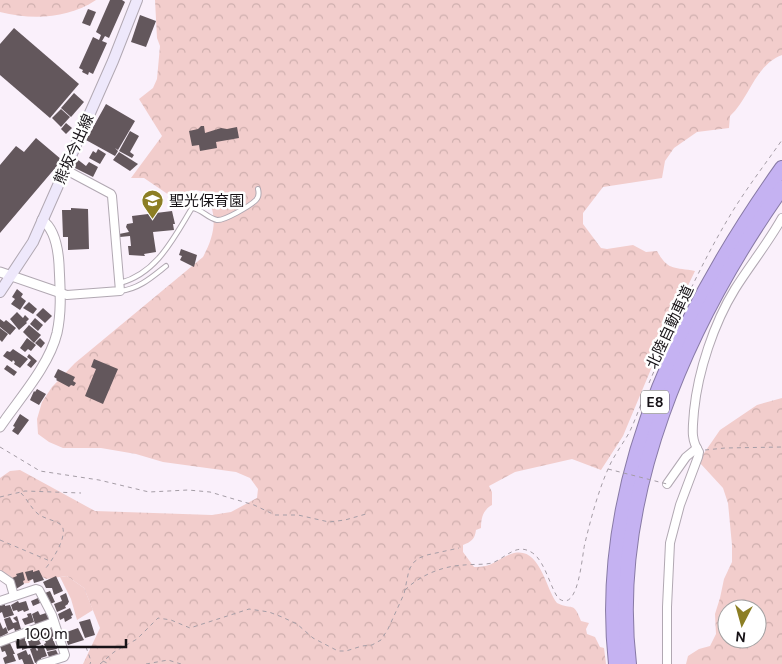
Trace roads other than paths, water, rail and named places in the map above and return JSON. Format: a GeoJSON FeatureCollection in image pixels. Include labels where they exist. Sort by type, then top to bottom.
{"type":"FeatureCollection","features":[{"type":"Feature","properties":{"kind":"highway","name":"北陸自動車道"},"geometry":{"type":"LineString","coordinates":[[616,664],[612,609],[618,530],[632,471],[650,413],[677,348],[706,288],[742,226],[782,168]]}},
{"type":"Feature","properties":{"kind":"highway","name":"北陸自動車道"},"geometry":{"type":"LineString","coordinates":[[629,664],[625,618],[627,560],[637,504],[653,444],[675,383],[702,322],[733,264],[782,188]]}},
{"type":"Feature","properties":{"kind":"main road","name":"熊坂今出線"},"geometry":{"type":"LineString","coordinates":[[0,292],[33,242],[113,61],[137,0]]}},
{"type":"Feature","properties":{"kind":"street"},"geometry":{"type":"LineString","coordinates":[[0,272],[67,295],[120,287],[112,196],[66,170]]}},
{"type":"Feature","properties":{"kind":"street"},"geometry":{"type":"LineString","coordinates":[[667,664],[670,543],[680,505],[696,463],[698,450],[693,443],[693,430],[700,374],[719,320],[734,290],[780,226],[782,218]]}},
{"type":"Feature","properties":{"kind":"street"},"geometry":{"type":"LineString","coordinates":[[0,427],[27,389],[50,351],[57,332],[61,293],[58,259],[50,225],[42,220]]}},
{"type":"Feature","properties":{"kind":"street"},"geometry":{"type":"LineString","coordinates":[[667,484],[686,457],[698,450]]}},
{"type":"Feature","properties":{"kind":"street"},"geometry":{"type":"LineString","coordinates":[[0,575],[10,582],[14,596]]}},
{"type":"Feature","properties":{"kind":"street"},"geometry":{"type":"LineString","coordinates":[[0,601],[36,589],[39,590],[48,606],[65,655],[64,657],[41,664]]}},
{"type":"Feature","properties":{"kind":"street"},"geometry":{"type":"LineString","coordinates":[[0,642],[54,622]]}},
{"type":"Feature","properties":{"kind":"lane"},"geometry":{"type":"LineString","coordinates":[[120,287],[161,257],[192,208],[216,220],[222,219],[257,199],[258,189]]}},
{"type":"Feature","properties":{"kind":"lane"},"geometry":{"type":"LineString","coordinates":[[120,287],[129,290],[140,286],[166,266]]}},
{"type":"Feature","properties":{"kind":"place","name":"聖光保育園"},"geometry":{"type":"Point","coordinates":[153,220]}}]}
